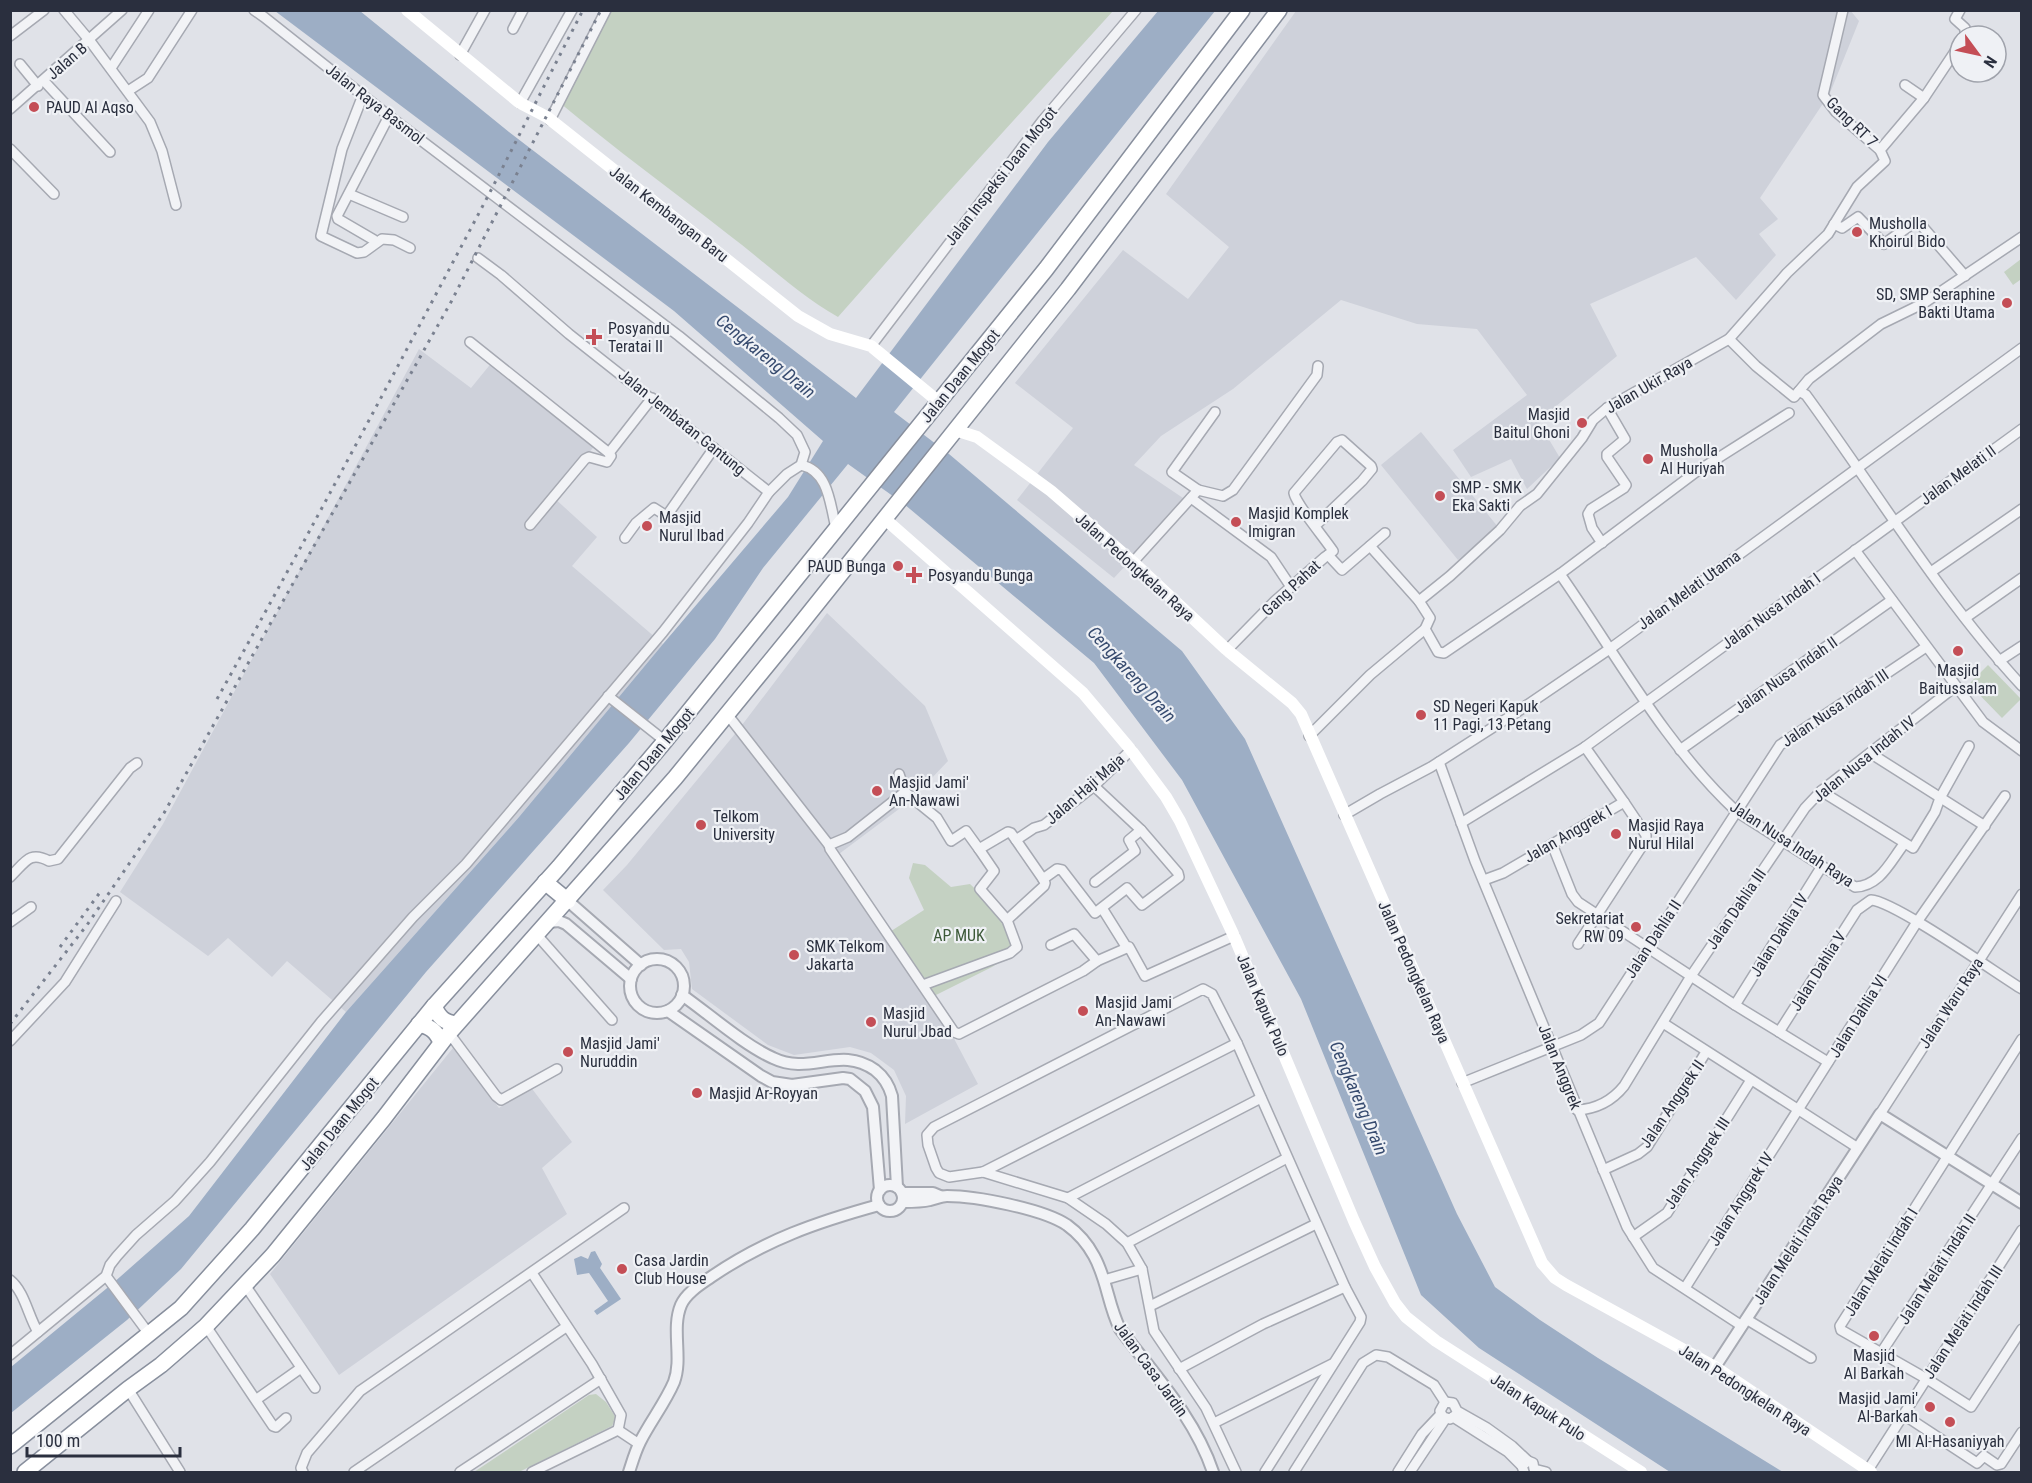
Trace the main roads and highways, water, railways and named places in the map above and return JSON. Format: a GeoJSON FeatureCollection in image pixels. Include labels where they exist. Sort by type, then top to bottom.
{"type":"FeatureCollection","features":[{"type":"Feature","properties":{"kind":"highway","name":"Jalan Daan Mogot"},"geometry":{"type":"LineString","coordinates":[[10,1446],[146,1329],[181,1308],[306,1165],[434,1006],[545,882],[665,741],[1046,269],[1242,10]]}},
{"type":"Feature","properties":{"kind":"highway","name":"Jalan Daan Mogot"},"geometry":{"type":"LineString","coordinates":[[25,1473],[161,1365],[206,1326],[273,1256],[336,1180],[449,1033],[675,778],[885,519],[1068,289],[1279,10]]}},
{"type":"Feature","properties":{"kind":"highway"},"geometry":{"type":"LineString","coordinates":[[545,882],[568,901]]}},
{"type":"Feature","properties":{"kind":"highway"},"geometry":{"type":"LineString","coordinates":[[419,1024],[430,1027],[437,1033],[449,1033],[446,1022],[439,1017],[434,1006]]}},
{"type":"Feature","properties":{"kind":"main road","name":"Jalan Kembangan Baru"},"geometry":{"type":"LineString","coordinates":[[410,12],[459,55],[520,103],[550,120],[798,316],[830,334],[875,349],[923,389],[934,408]]}},
{"type":"Feature","properties":{"kind":"main road","name":"Jalan Pedongkelan Raya"},"geometry":{"type":"LineString","coordinates":[[958,427],[976,437],[1051,491],[1133,562],[1227,650],[1292,703],[1301,714],[1462,1083],[1542,1263],[1548,1270],[1566,1286],[1715,1367],[1869,1471]]}},
{"type":"Feature","properties":{"kind":"main road","name":"Jalan Kapuk Pulo"},"geometry":{"type":"LineString","coordinates":[[885,519],[1069,680],[1131,750],[1166,797],[1180,821],[1234,936],[1354,1221],[1395,1303],[1406,1317],[1436,1341],[1641,1473]]}},
{"type":"Feature","properties":{"kind":"water","name":"Cengkareng Drain"},"geometry":{"type":"Polygon","coordinates":[[[275,11],[360,11],[509,132],[856,398],[1048,142],[1158,11],[1215,11],[894,412],[949,454],[1182,651],[1245,739],[1457,1214],[1495,1287],[1598,1358],[1783,1472],[1670,1472],[1479,1348],[1421,1295],[1301,999],[1182,780],[1094,663],[904,504],[848,464],[763,568],[715,639],[629,743],[426,972],[181,1269],[127,1320],[11,1413],[11,1367],[112,1284],[189,1216],[346,1012],[519,817],[788,497],[823,441],[674,311],[275,11]]]}},
{"type":"Feature","properties":{"kind":"water"},"geometry":{"type":"Polygon","coordinates":[[[595,1251],[602,1264],[600,1268],[621,1299],[597,1315],[594,1311],[608,1301],[589,1273],[577,1275],[574,1259],[581,1256],[588,1259],[591,1252],[595,1251]]]}},
{"type":"Feature","properties":{"kind":"railway"},"geometry":{"type":"LineString","coordinates":[[217,699],[488,196],[583,10]]}},
{"type":"Feature","properties":{"kind":"railway"},"geometry":{"type":"LineString","coordinates":[[10,1024],[87,925],[164,813],[451,302],[601,10]]}},
{"type":"Feature","properties":{"kind":"railway"},"geometry":{"type":"LineString","coordinates":[[60,947],[101,891]]}},
{"type":"Feature","properties":{"kind":"place","name":"PAUD Al Aqso"},"geometry":{"type":"Point","coordinates":[34,107]}},
{"type":"Feature","properties":{"kind":"place","name":"Musholla Khoirul Bido"},"geometry":{"type":"Point","coordinates":[1857,232]}},
{"type":"Feature","properties":{"kind":"place","name":"SD, SMP Seraphine Bakti Utama"},"geometry":{"type":"Point","coordinates":[2007,303]}},
{"type":"Feature","properties":{"kind":"place","name":"Posyandu Teratai II"},"geometry":{"type":"Point","coordinates":[594,337]}},
{"type":"Feature","properties":{"kind":"place","name":"Masjid Baitul Ghoni"},"geometry":{"type":"Point","coordinates":[1582,423]}},
{"type":"Feature","properties":{"kind":"place","name":"Musholla Al Huriyah"},"geometry":{"type":"Point","coordinates":[1648,459]}},
{"type":"Feature","properties":{"kind":"place","name":"SMP - SMK Eka Sakti"},"geometry":{"type":"Point","coordinates":[1440,496]}},
{"type":"Feature","properties":{"kind":"place","name":"Masjid Komplek Imigran"},"geometry":{"type":"Point","coordinates":[1236,522]}},
{"type":"Feature","properties":{"kind":"place","name":"Masjid Nurul Ibad"},"geometry":{"type":"Point","coordinates":[647,526]}},
{"type":"Feature","properties":{"kind":"place","name":"PAUD Bunga"},"geometry":{"type":"Point","coordinates":[898,566]}},
{"type":"Feature","properties":{"kind":"place","name":"Posyandu Bunga"},"geometry":{"type":"Point","coordinates":[914,575]}},
{"type":"Feature","properties":{"kind":"place","name":"Masjid Baitussalam"},"geometry":{"type":"Point","coordinates":[1958,651]}},
{"type":"Feature","properties":{"kind":"place","name":"SD Negeri Kapuk 11 Pagi, 13 Petang"},"geometry":{"type":"Point","coordinates":[1421,715]}},
{"type":"Feature","properties":{"kind":"place","name":"Masjid Jami' An-Nawawi"},"geometry":{"type":"Point","coordinates":[877,791]}},
{"type":"Feature","properties":{"kind":"place","name":"Telkom University"},"geometry":{"type":"Point","coordinates":[701,825]}},
{"type":"Feature","properties":{"kind":"place","name":"Masjid Raya Nurul Hilal"},"geometry":{"type":"Point","coordinates":[1616,834]}},
{"type":"Feature","properties":{"kind":"place","name":"Sekretariat RW 09"},"geometry":{"type":"Point","coordinates":[1636,927]}},
{"type":"Feature","properties":{"kind":"place","name":"SMK Telkom Jakarta"},"geometry":{"type":"Point","coordinates":[794,955]}},
{"type":"Feature","properties":{"kind":"place","name":"Masjid Jami An-Nawawi"},"geometry":{"type":"Point","coordinates":[1083,1011]}},
{"type":"Feature","properties":{"kind":"place","name":"Masjid Nurul Jbad"},"geometry":{"type":"Point","coordinates":[871,1022]}},
{"type":"Feature","properties":{"kind":"place","name":"Masjid Jami' Nuruddin"},"geometry":{"type":"Point","coordinates":[568,1052]}},
{"type":"Feature","properties":{"kind":"place","name":"Masjid Ar-Royyan"},"geometry":{"type":"Point","coordinates":[697,1093]}},
{"type":"Feature","properties":{"kind":"place","name":"Casa Jardin Club House"},"geometry":{"type":"Point","coordinates":[622,1269]}},
{"type":"Feature","properties":{"kind":"place","name":"Masjid Al Barkah"},"geometry":{"type":"Point","coordinates":[1874,1336]}},
{"type":"Feature","properties":{"kind":"place","name":"Masjid Jami' Al-Barkah"},"geometry":{"type":"Point","coordinates":[1930,1407]}},
{"type":"Feature","properties":{"kind":"place","name":"MI Al-Hasaniyyah"},"geometry":{"type":"Point","coordinates":[1950,1422]}},
{"type":"Feature","properties":{"kind":"park label","name":"AP MUK"},"geometry":{"type":"Point","coordinates":[959,935]}}]}
